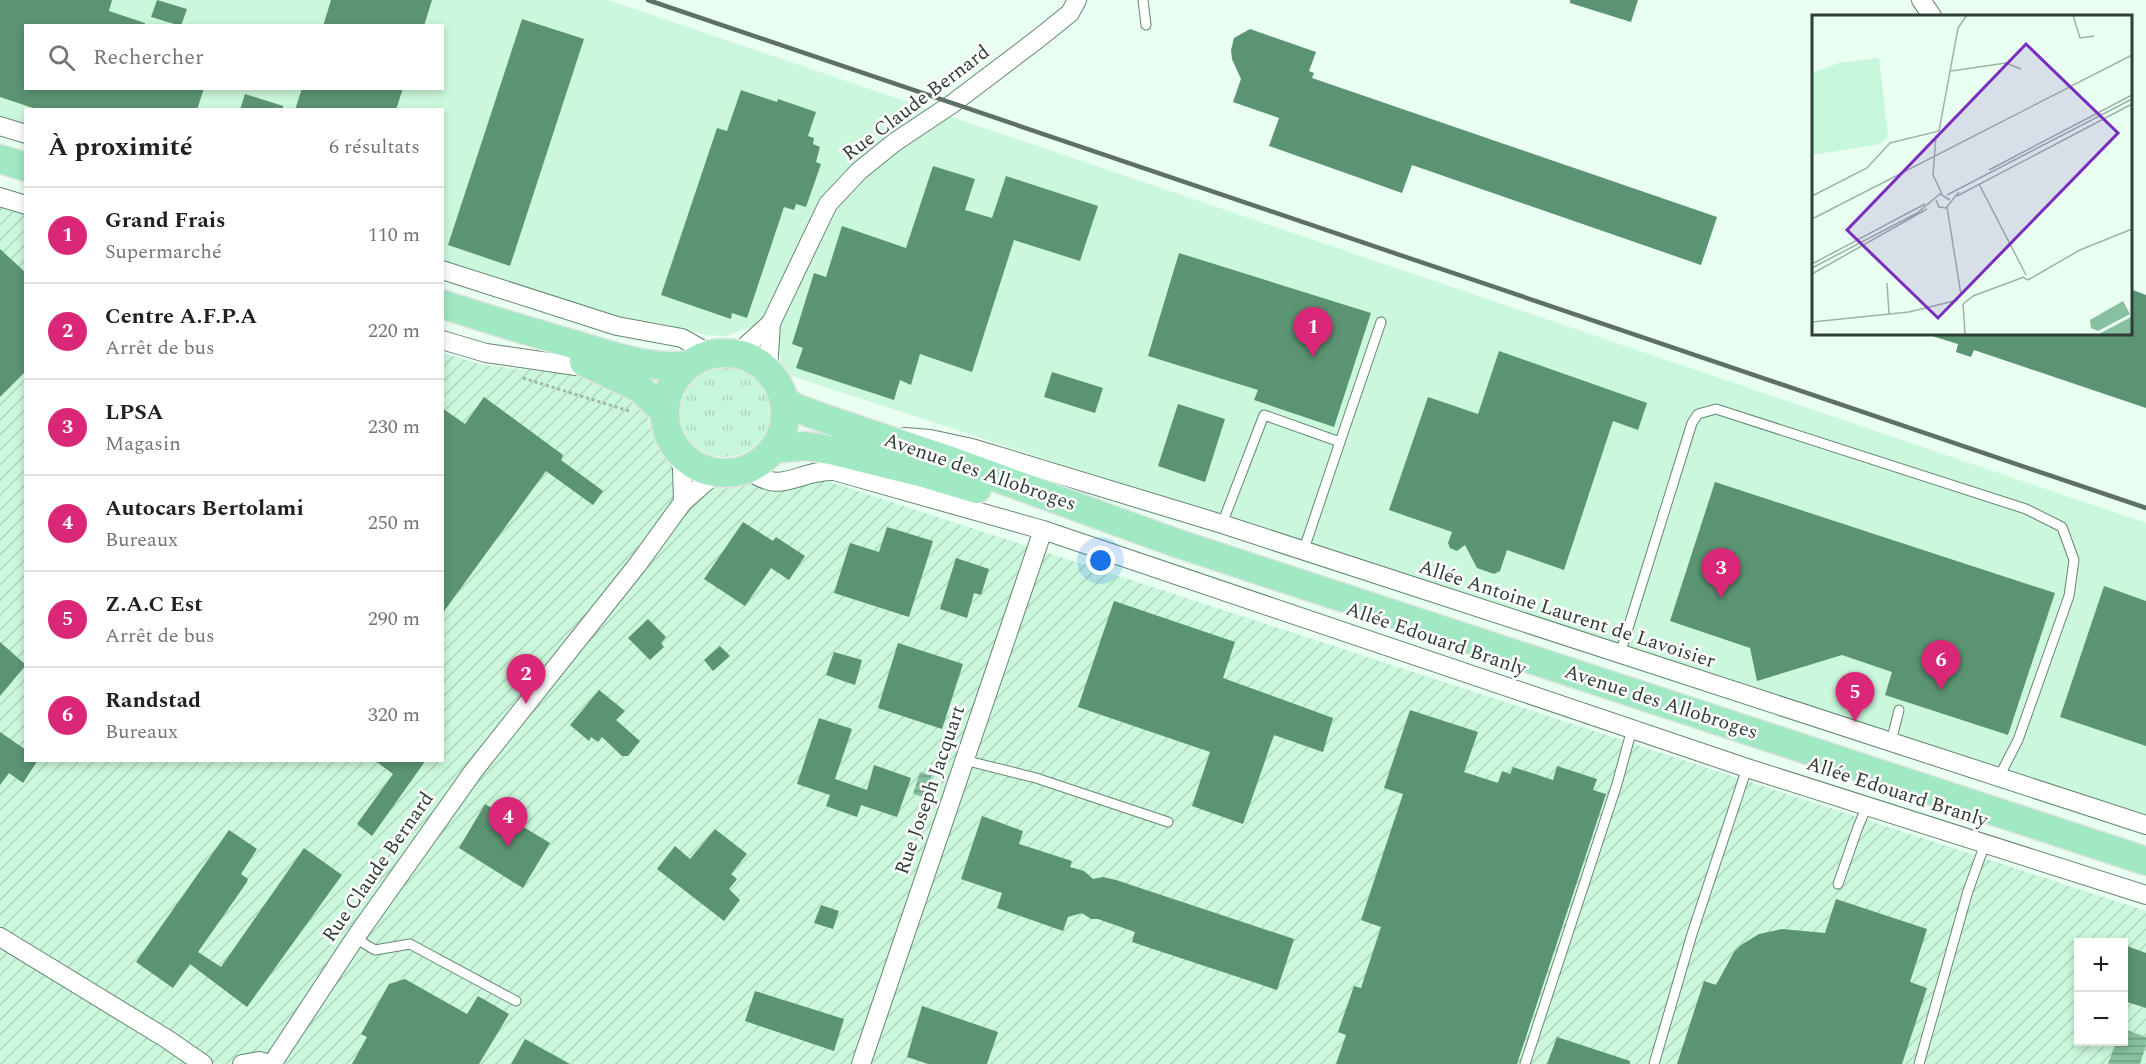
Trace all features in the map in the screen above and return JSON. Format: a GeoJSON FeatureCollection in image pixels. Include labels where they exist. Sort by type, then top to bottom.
{"type":"FeatureCollection","features":[{"type":"Feature","properties":{"kind":"main road"},"geometry":{"type":"LineString","coordinates":[[0,159],[24,166]]}},
{"type":"Feature","properties":{"kind":"main road"},"geometry":{"type":"LineString","coordinates":[[444,305],[504,324],[649,364],[671,367],[712,358],[753,360],[768,370],[778,384],[784,400],[786,417],[782,434],[773,449],[762,461],[747,469],[717,472],[703,468],[678,450],[667,426],[665,412],[667,399],[679,374],[712,358]]}},
{"type":"Feature","properties":{"kind":"main road"},"geometry":{"type":"LineString","coordinates":[[504,324],[639,388],[665,412]]}},
{"type":"Feature","properties":{"kind":"main road","name":"Avenue des Allobroges"},"geometry":{"type":"LineString","coordinates":[[784,400],[927,474],[1076,519],[1176,543]]}},
{"type":"Feature","properties":{"kind":"main road","name":"Avenue des Allobroges"},"geometry":{"type":"LineString","coordinates":[[773,449],[806,446],[960,454],[1176,543],[2146,861]]}},
{"type":"Feature","properties":{"kind":"street","name":"Rue Claude Bernard"},"geometry":{"type":"LineString","coordinates":[[768,370],[771,323],[828,204],[859,171],[895,142],[952,104],[1039,38],[1070,13],[1077,0]]}},
{"type":"Feature","properties":{"kind":"street"},"geometry":{"type":"LineString","coordinates":[[1921,0],[1931,15]]}},
{"type":"Feature","properties":{"kind":"street"},"geometry":{"type":"LineString","coordinates":[[0,126],[24,133]]}},
{"type":"Feature","properties":{"kind":"street"},"geometry":{"type":"LineString","coordinates":[[0,197],[24,204]]}},
{"type":"Feature","properties":{"kind":"street"},"geometry":{"type":"LineString","coordinates":[[444,271],[617,326],[681,338],[712,358]]}},
{"type":"Feature","properties":{"kind":"street","name":"Rue Claude Bernard"},"geometry":{"type":"LineString","coordinates":[[712,358],[771,323]]}},
{"type":"Feature","properties":{"kind":"street"},"geometry":{"type":"LineString","coordinates":[[444,340],[486,353],[576,366],[586,363]]}},
{"type":"Feature","properties":{"kind":"street"},"geometry":{"type":"LineString","coordinates":[[678,450],[682,468],[683,502]]}},
{"type":"Feature","properties":{"kind":"street","name":"Allée Antoine Laurent de Lavoisier"},"geometry":{"type":"LineString","coordinates":[[960,454],[1222,524],[2146,825]]}},
{"type":"Feature","properties":{"kind":"street","name":"Allée Edouard Branly"},"geometry":{"type":"LineString","coordinates":[[747,469],[757,477],[771,482],[785,482],[818,470],[834,471],[1043,530],[1747,768],[2146,895]]}},
{"type":"Feature","properties":{"kind":"street","name":"Rue Claude Bernard"},"geometry":{"type":"LineString","coordinates":[[271,1064],[355,938],[474,769],[638,564],[683,502],[717,472]]}},
{"type":"Feature","properties":{"kind":"street","name":"Rue Joseph Jacquart"},"geometry":{"type":"LineString","coordinates":[[861,1064],[1043,530]]}},
{"type":"Feature","properties":{"kind":"street"},"geometry":{"type":"LineString","coordinates":[[0,937],[167,1039],[203,1064]]}},
{"type":"Feature","properties":{"kind":"street"},"geometry":{"type":"LineString","coordinates":[[242,1064],[259,1061],[271,1064]]}},
{"type":"Feature","properties":{"kind":"lane"},"geometry":{"type":"LineString","coordinates":[[1143,0],[1146,25]]}},
{"type":"Feature","properties":{"kind":"lane"},"geometry":{"type":"LineString","coordinates":[[1303,552],[1381,322]]}},
{"type":"Feature","properties":{"kind":"lane"},"geometry":{"type":"LineString","coordinates":[[1620,654],[1692,423],[1698,414],[1716,409],[2026,509],[2062,527],[2074,560],[2069,596],[2018,740],[1999,777]]}},
{"type":"Feature","properties":{"kind":"lane"},"geometry":{"type":"LineString","coordinates":[[1222,524],[1264,415],[1340,442]]}},
{"type":"Feature","properties":{"kind":"lane"},"geometry":{"type":"LineString","coordinates":[[1891,742],[1899,710]]}},
{"type":"Feature","properties":{"kind":"lane"},"geometry":{"type":"LineString","coordinates":[[1524,1064],[1613,795],[1632,729]]}},
{"type":"Feature","properties":{"kind":"lane"},"geometry":{"type":"LineString","coordinates":[[964,760],[1036,778],[1168,822]]}},
{"type":"Feature","properties":{"kind":"lane"},"geometry":{"type":"LineString","coordinates":[[1654,1064],[1692,934],[1747,768]]}},
{"type":"Feature","properties":{"kind":"lane"},"geometry":{"type":"LineString","coordinates":[[1838,884],[1867,806]]}},
{"type":"Feature","properties":{"kind":"lane"},"geometry":{"type":"LineString","coordinates":[[1919,1064],[1968,891],[1985,844]]}},
{"type":"Feature","properties":{"kind":"lane"},"geometry":{"type":"LineString","coordinates":[[355,938],[375,950],[410,944],[516,1001]]}},
{"type":"Feature","properties":{"kind":"path"},"geometry":{"type":"LineString","coordinates":[[522,378],[636,413]]}},
{"type":"Feature","properties":{"kind":"shaded area"},"geometry":{"type":"Polygon","coordinates":[[[0,0],[608,0],[2146,523],[2146,819],[789,375],[782,366],[779,348],[780,333],[747,328],[726,336],[706,335],[661,323],[610,316],[444,262],[444,108],[24,108],[24,127],[0,119],[0,0]]]}},
{"type":"Feature","properties":{"kind":"shaded area"},"geometry":{"type":"Polygon","coordinates":[[[0,205],[24,213],[24,762],[444,762],[444,353],[483,365],[586,376],[639,402],[651,423],[659,446],[678,467],[712,483],[732,482],[776,486],[815,477],[2146,911],[2146,1064],[0,1064],[0,205]]]}},
{"type":"Feature","properties":{"kind":"shaded area"},"geometry":{"type":"Polygon","coordinates":[[[920,772],[932,775],[924,797],[913,794],[920,772]]]}},
{"type":"Feature","properties":{"kind":"shaded area"},"geometry":{"type":"Polygon","coordinates":[[[2128,1030],[2146,1037],[2140,1064],[2108,1064],[2115,1046],[2128,1046],[2128,1030]]]}},
{"type":"Feature","properties":{"kind":"green space"},"geometry":{"type":"Polygon","coordinates":[[[725,367],[742,370],[757,380],[767,395],[770,412],[767,429],[757,444],[742,454],[725,457],[708,454],[693,444],[683,429],[680,412],[683,395],[693,380],[708,370],[725,367]]]}},
{"type":"Feature","properties":{"kind":"building"},"geometry":{"type":"Polygon","coordinates":[[[0,0],[112,0],[109,11],[145,23],[24,24],[24,90],[203,90],[198,108],[33,108],[0,97],[0,0]]]}},
{"type":"Feature","properties":{"kind":"building"},"geometry":{"type":"Polygon","coordinates":[[[157,0],[187,9],[182,24],[151,17],[157,0]]]}},
{"type":"Feature","properties":{"kind":"building"},"geometry":{"type":"Polygon","coordinates":[[[331,0],[432,0],[425,24],[324,24],[331,0]]]}},
{"type":"Feature","properties":{"kind":"building"},"geometry":{"type":"Polygon","coordinates":[[[1570,0],[1638,0],[1631,22],[1570,3],[1570,0]]]}},
{"type":"Feature","properties":{"kind":"building"},"geometry":{"type":"Polygon","coordinates":[[[522,19],[584,39],[510,266],[448,245],[522,19]]]}},
{"type":"Feature","properties":{"kind":"building"},"geometry":{"type":"Polygon","coordinates":[[[1250,29],[1316,52],[1309,71],[1314,73],[1312,78],[1717,217],[1701,265],[1412,165],[1402,193],[1269,146],[1279,118],[1233,102],[1241,79],[1232,59],[1231,50],[1234,38],[1250,29]]]}},
{"type":"Feature","properties":{"kind":"building"},"geometry":{"type":"Polygon","coordinates":[[[301,90],[402,90],[397,108],[296,108],[301,90]]]}},
{"type":"Feature","properties":{"kind":"building"},"geometry":{"type":"Polygon","coordinates":[[[741,90],[816,112],[808,136],[814,138],[813,144],[820,147],[816,162],[821,164],[806,207],[796,204],[794,210],[784,207],[747,318],[732,313],[731,319],[661,295],[717,128],[727,131],[741,90]]]}},
{"type":"Feature","properties":{"kind":"building"},"geometry":{"type":"Polygon","coordinates":[[[245,94],[283,106],[283,108],[241,108],[245,94]]]}},
{"type":"Feature","properties":{"kind":"building"},"geometry":{"type":"Polygon","coordinates":[[[933,166],[975,179],[965,210],[992,218],[1006,176],[1098,206],[1080,261],[1014,240],[972,372],[920,354],[911,385],[900,380],[894,400],[796,368],[803,348],[792,344],[814,273],[826,277],[842,226],[906,248],[933,166]]]}},
{"type":"Feature","properties":{"kind":"building"},"geometry":{"type":"Polygon","coordinates":[[[0,249],[24,271],[24,373],[0,397],[0,249]]]}},
{"type":"Feature","properties":{"kind":"building"},"geometry":{"type":"Polygon","coordinates":[[[1179,253],[1371,313],[1334,427],[1254,400],[1258,390],[1148,356],[1179,253]]]}},
{"type":"Feature","properties":{"kind":"building"},"geometry":{"type":"Polygon","coordinates":[[[2131,289],[2146,295],[2146,408],[1974,350],[1971,357],[1956,352],[1958,344],[1932,336],[1932,334],[2131,334],[2131,289]]]}},
{"type":"Feature","properties":{"kind":"building"},"geometry":{"type":"Polygon","coordinates":[[[1499,351],[1647,403],[1638,430],[1613,421],[1564,570],[1507,550],[1500,571],[1494,574],[1477,568],[1465,545],[1457,551],[1450,548],[1448,543],[1452,532],[1389,510],[1428,397],[1478,414],[1499,351]]]}},
{"type":"Feature","properties":{"kind":"building"},"geometry":{"type":"Polygon","coordinates":[[[1052,372],[1103,388],[1095,413],[1044,397],[1052,372]]]}},
{"type":"Feature","properties":{"kind":"building"},"geometry":{"type":"Polygon","coordinates":[[[484,397],[563,455],[561,460],[603,491],[593,505],[546,471],[444,611],[444,409],[465,424],[484,397]]]}},
{"type":"Feature","properties":{"kind":"building"},"geometry":{"type":"Polygon","coordinates":[[[1178,404],[1225,419],[1205,482],[1158,466],[1178,404]]]}},
{"type":"Feature","properties":{"kind":"building"},"geometry":{"type":"Polygon","coordinates":[[[1715,482],[2055,593],[2008,735],[1885,695],[1892,672],[1842,655],[1757,681],[1750,648],[1670,621],[1715,482]]]}},
{"type":"Feature","properties":{"kind":"building"},"geometry":{"type":"Polygon","coordinates":[[[743,522],[773,541],[776,537],[805,556],[789,580],[771,568],[745,606],[704,579],[743,522]]]}},
{"type":"Feature","properties":{"kind":"building"},"geometry":{"type":"Polygon","coordinates":[[[887,527],[933,541],[909,617],[834,593],[850,543],[879,552],[887,527]]]}},
{"type":"Feature","properties":{"kind":"building"},"geometry":{"type":"Polygon","coordinates":[[[956,558],[989,569],[981,595],[974,593],[967,618],[940,609],[956,558]]]}},
{"type":"Feature","properties":{"kind":"building"},"geometry":{"type":"Polygon","coordinates":[[[2104,586],[2146,601],[2146,746],[2060,717],[2104,586]]]}},
{"type":"Feature","properties":{"kind":"building"},"geometry":{"type":"Polygon","coordinates":[[[1114,601],[1235,642],[1223,678],[1333,718],[1323,752],[1274,735],[1243,824],[1192,806],[1210,752],[1078,707],[1114,601]]]}},
{"type":"Feature","properties":{"kind":"building"},"geometry":{"type":"Polygon","coordinates":[[[648,619],[666,637],[661,643],[664,647],[650,660],[628,638],[648,619]]]}},
{"type":"Feature","properties":{"kind":"building"},"geometry":{"type":"Polygon","coordinates":[[[0,642],[24,663],[24,667],[0,696],[0,642]]]}},
{"type":"Feature","properties":{"kind":"building"},"geometry":{"type":"Polygon","coordinates":[[[898,643],[963,664],[942,729],[878,708],[898,643]]]}},
{"type":"Feature","properties":{"kind":"building"},"geometry":{"type":"Polygon","coordinates":[[[720,646],[730,656],[713,671],[704,660],[720,646]]]}},
{"type":"Feature","properties":{"kind":"building"},"geometry":{"type":"Polygon","coordinates":[[[834,652],[862,660],[855,685],[826,675],[834,652]]]}},
{"type":"Feature","properties":{"kind":"building"},"geometry":{"type":"Polygon","coordinates":[[[599,690],[625,711],[616,720],[640,741],[628,756],[622,756],[602,737],[598,742],[591,737],[589,741],[570,725],[599,690]]]}},
{"type":"Feature","properties":{"kind":"building"},"geometry":{"type":"Polygon","coordinates":[[[1410,710],[1478,732],[1464,772],[1498,783],[1502,771],[1510,774],[1513,767],[1553,780],[1557,766],[1597,779],[1593,790],[1606,794],[1517,1064],[1336,1064],[1346,1035],[1338,1032],[1354,986],[1361,988],[1381,927],[1361,920],[1403,794],[1384,788],[1410,710]]]}},
{"type":"Feature","properties":{"kind":"building"},"geometry":{"type":"Polygon","coordinates":[[[819,718],[852,729],[835,779],[867,790],[874,765],[911,778],[897,817],[861,805],[857,817],[826,806],[830,795],[797,784],[819,718]]]}},
{"type":"Feature","properties":{"kind":"building"},"geometry":{"type":"Polygon","coordinates":[[[0,732],[24,749],[24,762],[37,762],[23,783],[9,773],[0,785],[0,732]]]}},
{"type":"Feature","properties":{"kind":"building"},"geometry":{"type":"Polygon","coordinates":[[[377,762],[425,762],[372,836],[357,824],[393,774],[377,762]]]}},
{"type":"Feature","properties":{"kind":"building"},"geometry":{"type":"Polygon","coordinates":[[[485,804],[550,843],[523,888],[459,848],[485,804]]]}},
{"type":"Feature","properties":{"kind":"building"},"geometry":{"type":"Polygon","coordinates":[[[982,816],[1023,831],[1019,844],[1072,861],[1070,867],[1084,871],[1093,879],[1103,877],[1116,880],[1294,939],[1277,990],[1132,942],[1135,932],[1098,919],[1091,919],[1082,913],[1068,917],[1063,931],[997,908],[1002,893],[961,879],[982,816]]]}},
{"type":"Feature","properties":{"kind":"building"},"geometry":{"type":"Polygon","coordinates":[[[715,829],[747,854],[731,874],[737,879],[729,889],[740,900],[724,921],[657,869],[675,846],[690,859],[715,829]]]}},
{"type":"Feature","properties":{"kind":"building"},"geometry":{"type":"Polygon","coordinates":[[[229,830],[257,849],[241,874],[248,879],[247,882],[198,952],[221,967],[304,848],[342,875],[247,1007],[190,964],[173,988],[136,962],[229,830]]]}},
{"type":"Feature","properties":{"kind":"building"},"geometry":{"type":"Polygon","coordinates":[[[1836,899],[1927,929],[1910,982],[1927,988],[1902,1064],[1677,1064],[1704,981],[1716,985],[1734,952],[1759,934],[1782,929],[1825,933],[1836,899]]]}},
{"type":"Feature","properties":{"kind":"building"},"geometry":{"type":"Polygon","coordinates":[[[821,905],[839,911],[833,929],[814,923],[821,905]]]}},
{"type":"Feature","properties":{"kind":"building"},"geometry":{"type":"Polygon","coordinates":[[[2128,946],[2146,953],[2146,1008],[2128,1002],[2128,946]]]}},
{"type":"Feature","properties":{"kind":"building"},"geometry":{"type":"Polygon","coordinates":[[[405,979],[467,1014],[478,996],[509,1014],[479,1064],[352,1064],[367,1037],[361,1034],[389,984],[405,979]]]}},
{"type":"Feature","properties":{"kind":"building"},"geometry":{"type":"Polygon","coordinates":[[[755,991],[844,1019],[834,1051],[745,1021],[755,991]]]}},
{"type":"Feature","properties":{"kind":"building"},"geometry":{"type":"Polygon","coordinates":[[[922,1006],[998,1032],[987,1064],[928,1064],[907,1057],[922,1006]]]}},
{"type":"Feature","properties":{"kind":"building"},"geometry":{"type":"Polygon","coordinates":[[[1557,1037],[1630,1061],[1630,1064],[1547,1064],[1557,1037]]]}},
{"type":"Feature","properties":{"kind":"building"},"geometry":{"type":"Polygon","coordinates":[[[525,1039],[570,1064],[511,1064],[525,1039]]]}},
{"type":"Feature","properties":{"kind":"railway"},"geometry":{"type":"LineString","coordinates":[[648,0],[2146,508]]}},
{"type":"Feature","properties":{"kind":"place","name":"Grand Frais"},"geometry":{"type":"Point","coordinates":[1313,357]}},
{"type":"Feature","properties":{"kind":"place","name":"LPSA"},"geometry":{"type":"Point","coordinates":[1721,598]}},
{"type":"Feature","properties":{"kind":"place","name":"Randstad"},"geometry":{"type":"Point","coordinates":[1941,690]}},
{"type":"Feature","properties":{"kind":"place","name":"Centre A.F.P.A"},"geometry":{"type":"Point","coordinates":[526,704]}},
{"type":"Feature","properties":{"kind":"place","name":"Z.A.C Est"},"geometry":{"type":"Point","coordinates":[1855,722]}},
{"type":"Feature","properties":{"kind":"place","name":"Autocars Bertolami"},"geometry":{"type":"Point","coordinates":[508,847]}}]}
